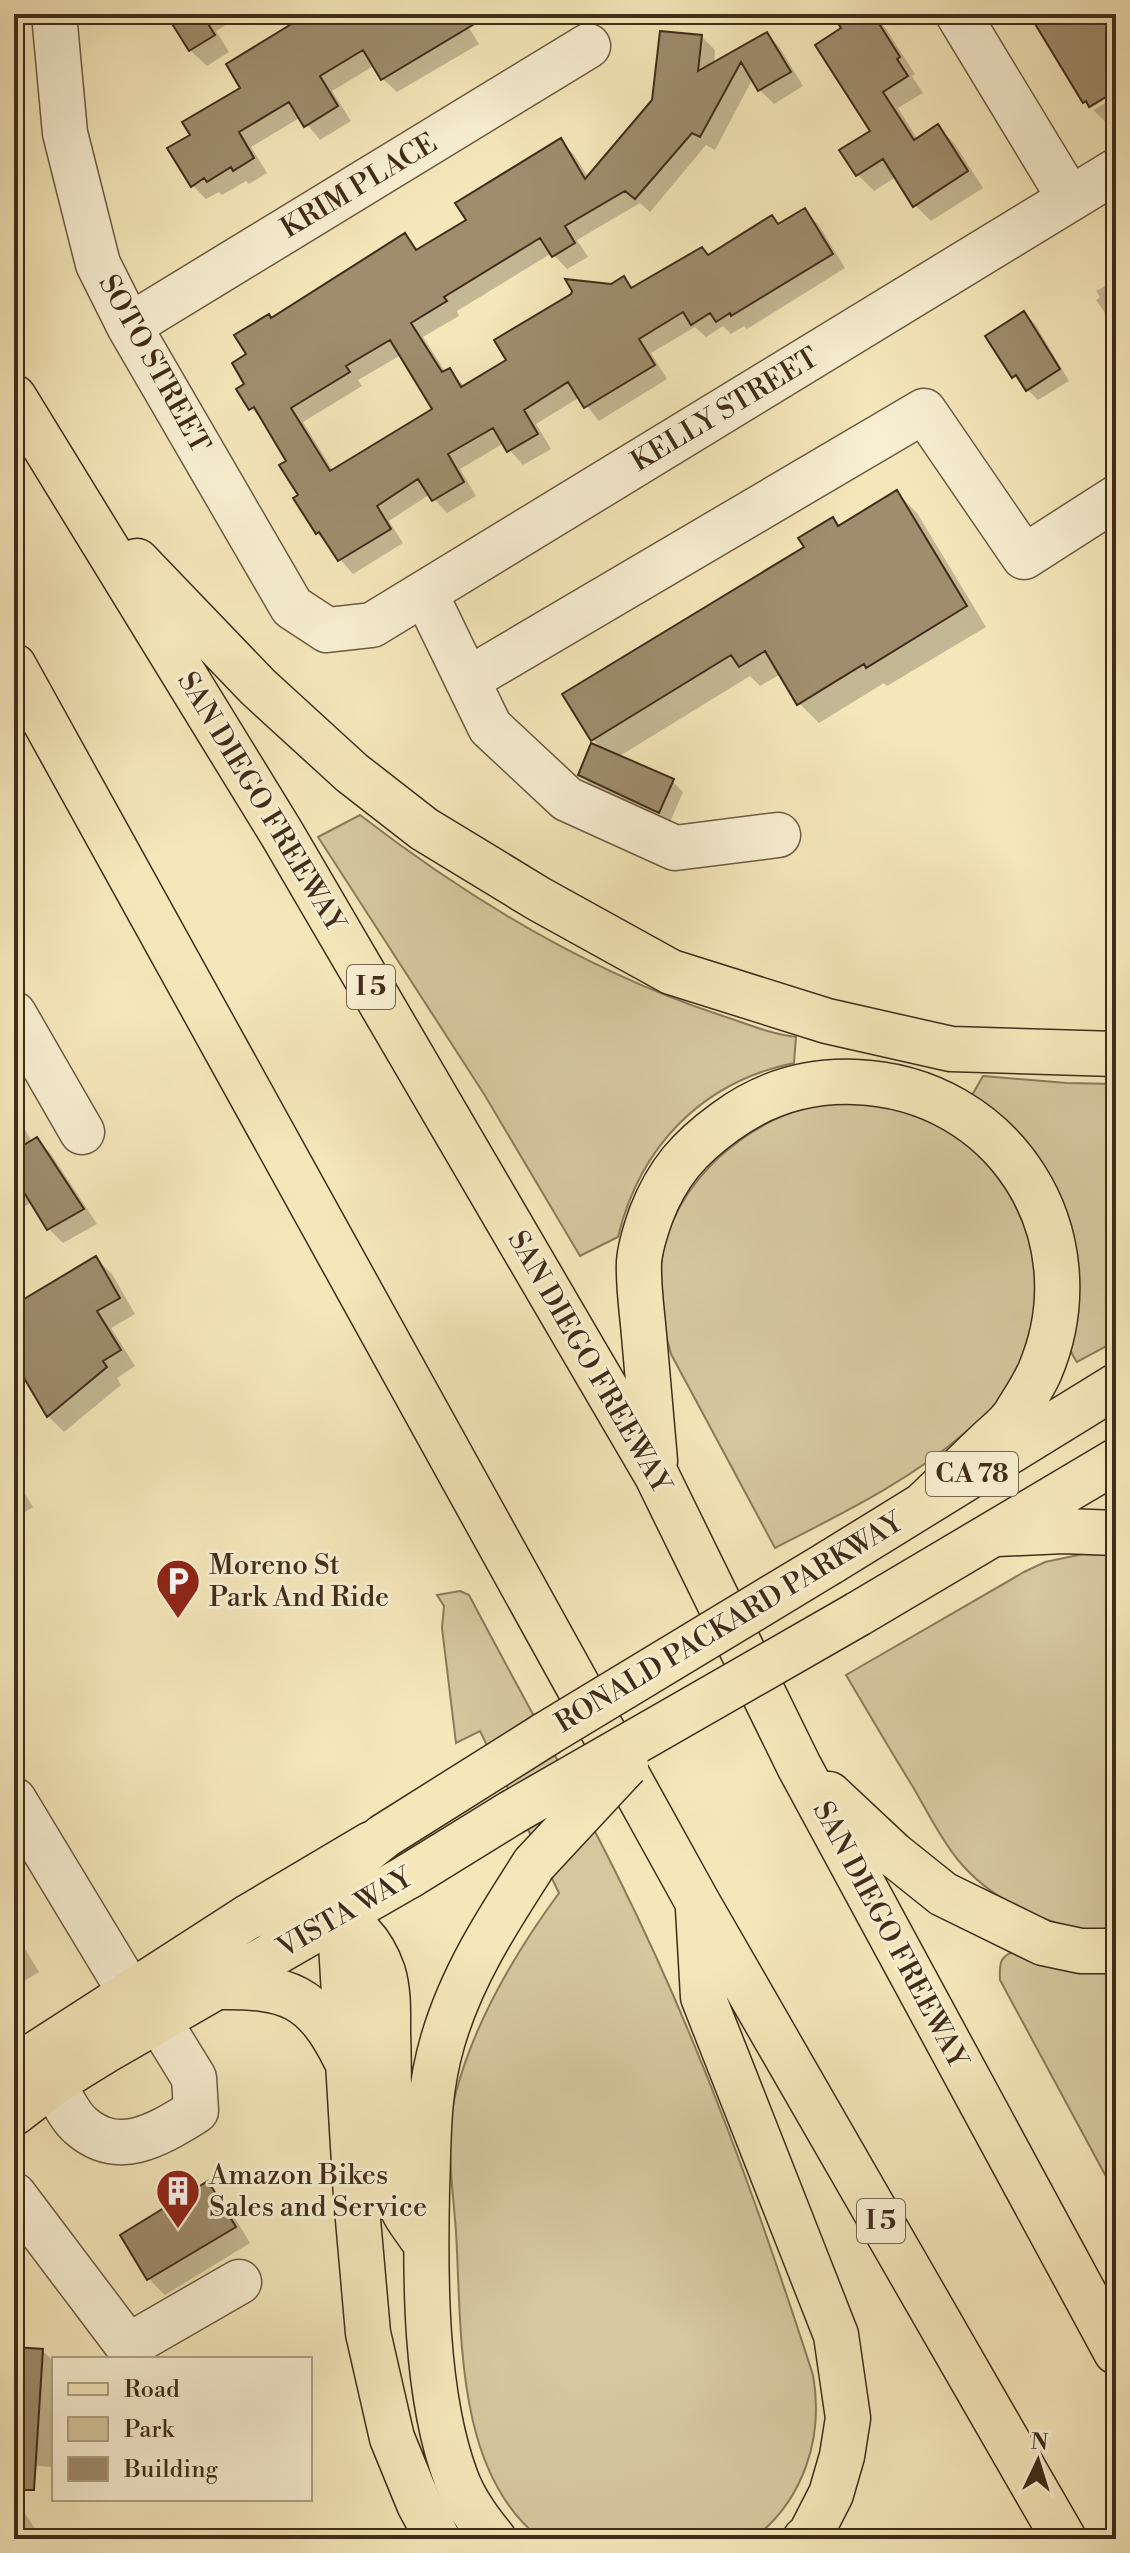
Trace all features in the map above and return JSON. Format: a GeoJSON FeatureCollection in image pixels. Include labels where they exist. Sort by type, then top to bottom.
{"type":"FeatureCollection","features":[{"type":"Feature","properties":{"kind":"main road","name":"SAN DIEGO FREEWAY"},"geometry":{"type":"LineString","coordinates":[[14,397],[282,834],[657,1476],[799,1766],[1116,2352]]}},
{"type":"Feature","properties":{"kind":"main road"},"geometry":{"type":"LineString","coordinates":[[80,501],[258,687],[352,773],[424,829],[539,899],[671,972],[827,1021],[951,1049],[1116,1054]]}},
{"type":"Feature","properties":{"kind":"main road","name":"I 5"},"geometry":{"type":"LineString","coordinates":[[14,666],[698,1903],[1064,2539]]}},
{"type":"Feature","properties":{"kind":"main road"},"geometry":{"type":"LineString","coordinates":[[657,1476],[639,1260],[650,1217],[664,1187],[686,1154],[741,1110],[776,1093],[807,1084],[870,1083],[927,1095],[978,1124],[1018,1166],[1031,1187],[1051,1237],[1055,1261],[1055,1308],[1040,1371],[1014,1417],[925,1503]]}},
{"type":"Feature","properties":{"kind":"main road","name":"RONALD PACKARD PARKWAY"},"geometry":{"type":"LineString","coordinates":[[384,1836],[1116,1386]]}},
{"type":"Feature","properties":{"kind":"main road","name":"RONALD PACKARD PARKWAY"},"geometry":{"type":"LineString","coordinates":[[679,1718],[1116,1461]]}},
{"type":"Feature","properties":{"kind":"main road"},"geometry":{"type":"LineString","coordinates":[[991,1534],[1064,1531],[1116,1533]]}},
{"type":"Feature","properties":{"kind":"main road"},"geometry":{"type":"LineString","coordinates":[[494,2539],[479,2521],[456,2480],[434,2393],[426,2245],[428,2116],[433,2077],[443,2038],[468,1971],[534,1864],[611,1778],[679,1718]]}},
{"type":"Feature","properties":{"kind":"main road","name":"VISTA WAY"},"geometry":{"type":"LineString","coordinates":[[145,2007],[218,1987],[511,1813],[679,1718]]}},
{"type":"Feature","properties":{"kind":"main road"},"geometry":{"type":"LineString","coordinates":[[799,1766],[893,1854],[943,1894],[1043,1943],[1081,1951],[1116,1951]]}},
{"type":"Feature","properties":{"kind":"main road"},"geometry":{"type":"LineString","coordinates":[[384,1836],[354,1860],[342,1877],[338,1893],[368,2333],[392,2438],[419,2504],[438,2539]]}},
{"type":"Feature","properties":{"kind":"main road","name":"VISTA WAY"},"geometry":{"type":"LineString","coordinates":[[14,2113],[34,2076],[145,2007],[248,1917],[384,1836]]}},
{"type":"Feature","properties":{"kind":"main road"},"geometry":{"type":"LineString","coordinates":[[698,1903],[703,1997],[836,2335],[848,2418],[842,2456],[831,2494],[805,2539]]}},
{"type":"Feature","properties":{"kind":"main road"},"geometry":{"type":"LineString","coordinates":[[248,1917],[272,1909],[317,1910],[340,1916],[374,1951],[384,1975],[394,2171],[403,2209],[426,2245]]}},
{"type":"Feature","properties":{"kind":"main road"},"geometry":{"type":"LineString","coordinates":[[218,1987],[270,1989],[307,2005],[321,2016],[348,2066]]}},
{"type":"Feature","properties":{"kind":"street","name":"SOTO STREET"},"geometry":{"type":"LineString","coordinates":[[54,14],[65,133],[98,264],[129,326],[292,607],[327,630]]}},
{"type":"Feature","properties":{"kind":"street"},"geometry":{"type":"LineString","coordinates":[[958,14],[1070,199]]}},
{"type":"Feature","properties":{"kind":"street","name":"KRIM PLACE"},"geometry":{"type":"LineString","coordinates":[[129,326],[588,46]]}},
{"type":"Feature","properties":{"kind":"street","name":"KELLY STREET"},"geometry":{"type":"LineString","coordinates":[[327,630],[372,625],[1116,171]]}},
{"type":"Feature","properties":{"kind":"street"},"geometry":{"type":"LineString","coordinates":[[467,680],[924,411],[1024,557],[1116,498]]}},
{"type":"Feature","properties":{"kind":"street"},"geometry":{"type":"LineString","coordinates":[[425,593],[490,727],[567,799],[675,848],[778,835]]}},
{"type":"Feature","properties":{"kind":"street"},"geometry":{"type":"LineString","coordinates":[[14,1014],[82,1132]]}},
{"type":"Feature","properties":{"kind":"street"},"geometry":{"type":"LineString","coordinates":[[14,1800],[145,2007],[194,2078],[196,2111],[149,2139],[105,2142],[79,2125],[34,2076]]}},
{"type":"Feature","properties":{"kind":"street"},"geometry":{"type":"LineString","coordinates":[[14,2195],[128,2346],[239,2282]]}},
{"type":"Feature","properties":{"kind":"green space"},"geometry":{"type":"Polygon","coordinates":[[[360,815],[487,904],[577,955],[671,998],[758,1028],[796,1037],[794,1063],[731,1085],[704,1102],[680,1123],[659,1147],[642,1174],[628,1204],[618,1237],[580,1256],[484,1094],[318,837],[360,815]]]}},
{"type":"Feature","properties":{"kind":"green space"},"geometry":{"type":"Polygon","coordinates":[[[983,1076],[1116,1084],[1116,1341],[1077,1362],[1071,1352],[1079,1302],[1073,1233],[1053,1182],[1038,1159],[997,1117],[971,1097],[983,1076]]]}},
{"type":"Feature","properties":{"kind":"green space"},"geometry":{"type":"Polygon","coordinates":[[[831,1102],[893,1108],[927,1118],[962,1141],[991,1169],[1013,1202],[1028,1238],[1036,1276],[1035,1315],[1025,1354],[1006,1392],[983,1418],[899,1481],[775,1548],[671,1354],[662,1309],[661,1264],[668,1234],[680,1206],[720,1156],[745,1136],[773,1120],[831,1102]]]}},
{"type":"Feature","properties":{"kind":"green space"},"geometry":{"type":"Polygon","coordinates":[[[1083,1554],[1116,1555],[1116,1934],[1072,1927],[1030,1913],[991,1891],[974,1876],[940,1834],[846,1675],[1024,1572],[1045,1562],[1083,1554]]]}},
{"type":"Feature","properties":{"kind":"green space"},"geometry":{"type":"Polygon","coordinates":[[[460,1591],[469,1595],[585,1812],[650,1944],[726,2126],[813,2375],[815,2421],[806,2466],[785,2506],[753,2539],[541,2539],[513,2511],[492,2477],[477,2439],[463,2355],[450,2162],[452,2109],[464,2066],[485,2014],[527,1939],[559,1893],[480,1731],[456,1743],[442,1628],[444,1606],[437,1595],[460,1591]]]}},
{"type":"Feature","properties":{"kind":"green space"},"geometry":{"type":"Polygon","coordinates":[[[1017,1950],[1116,1970],[1116,2195],[1000,1980],[1002,1960],[1017,1950]]]}},
{"type":"Feature","properties":{"kind":"building"},"geometry":{"type":"Polygon","coordinates":[[[166,14],[202,14],[215,35],[189,51],[166,14]]]}},
{"type":"Feature","properties":{"kind":"building"},"geometry":{"type":"Polygon","coordinates":[[[308,14],[491,14],[381,80],[363,50],[320,76],[338,106],[304,127],[289,102],[239,132],[254,158],[233,171],[231,167],[207,182],[204,178],[191,187],[167,148],[190,135],[182,122],[240,88],[226,64],[308,14]]]}},
{"type":"Feature","properties":{"kind":"building"},"geometry":{"type":"Polygon","coordinates":[[[832,14],[873,14],[908,76],[883,92],[914,140],[938,124],[968,171],[913,207],[883,159],[856,176],[839,150],[870,131],[815,45],[841,28],[832,14]]]}},
{"type":"Feature","properties":{"kind":"building"},"geometry":{"type":"Polygon","coordinates":[[[1029,14],[1102,14],[1116,37],[1116,91],[1089,107],[1086,101],[1083,103],[1029,14]]]}},
{"type":"Feature","properties":{"kind":"building"},"geometry":{"type":"Polygon","coordinates":[[[660,31],[702,35],[698,71],[767,32],[791,72],[758,91],[741,62],[700,137],[692,133],[635,199],[625,191],[565,226],[575,243],[552,257],[540,238],[444,297],[447,301],[411,323],[442,372],[450,368],[461,387],[506,360],[494,340],[571,294],[565,279],[611,284],[624,276],[631,288],[702,247],[708,255],[772,215],[778,224],[805,208],[833,254],[716,322],[710,313],[691,325],[683,312],[639,339],[655,365],[584,408],[568,382],[524,410],[538,434],[507,452],[493,428],[448,454],[464,482],[432,501],[418,479],[377,506],[391,529],[338,561],[293,498],[298,495],[279,465],[286,461],[254,407],[249,410],[236,389],[244,384],[232,363],[246,354],[234,335],[269,314],[271,318],[405,233],[416,250],[466,220],[455,203],[561,138],[585,179],[652,100],[660,31]],[[390,340],[346,366],[350,372],[291,408],[330,471],[432,409],[390,340]]]}},
{"type":"Feature","properties":{"kind":"building"},"geometry":{"type":"Polygon","coordinates":[[[1024,311],[1060,369],[1026,391],[1016,375],[1012,378],[985,336],[1024,311]]]}},
{"type":"Feature","properties":{"kind":"building"},"geometry":{"type":"Polygon","coordinates":[[[897,490],[967,606],[866,668],[864,664],[797,705],[765,651],[739,667],[731,655],[591,741],[562,694],[804,547],[798,538],[833,517],[838,526],[897,490]]]}},
{"type":"Feature","properties":{"kind":"building"},"geometry":{"type":"Polygon","coordinates":[[[591,743],[674,779],[659,813],[578,775],[591,743]]]}},
{"type":"Feature","properties":{"kind":"building"},"geometry":{"type":"Polygon","coordinates":[[[37,1137],[84,1209],[47,1230],[14,1176],[14,1151],[37,1137]]]}},
{"type":"Feature","properties":{"kind":"building"},"geometry":{"type":"Polygon","coordinates":[[[96,1256],[120,1298],[97,1311],[121,1350],[103,1361],[107,1367],[47,1417],[14,1361],[14,1305],[96,1256]]]}},
{"type":"Feature","properties":{"kind":"building","name":"Amazon Bikes Sales and Service"},"geometry":{"type":"Polygon","coordinates":[[[208,2181],[236,2227],[147,2280],[120,2235],[208,2181]]]}},
{"type":"Feature","properties":{"kind":"building"},"geometry":{"type":"Polygon","coordinates":[[[14,2347],[43,2349],[34,2490],[14,2490],[14,2347]]]}},
{"type":"Feature","properties":{"kind":"place","name":"Moreno St Park And Ride"},"geometry":{"type":"Point","coordinates":[178,1620]}},
{"type":"Feature","properties":{"kind":"place","name":"Amazon Bikes Sales and Service"},"geometry":{"type":"Point","coordinates":[178,2230]}}]}
